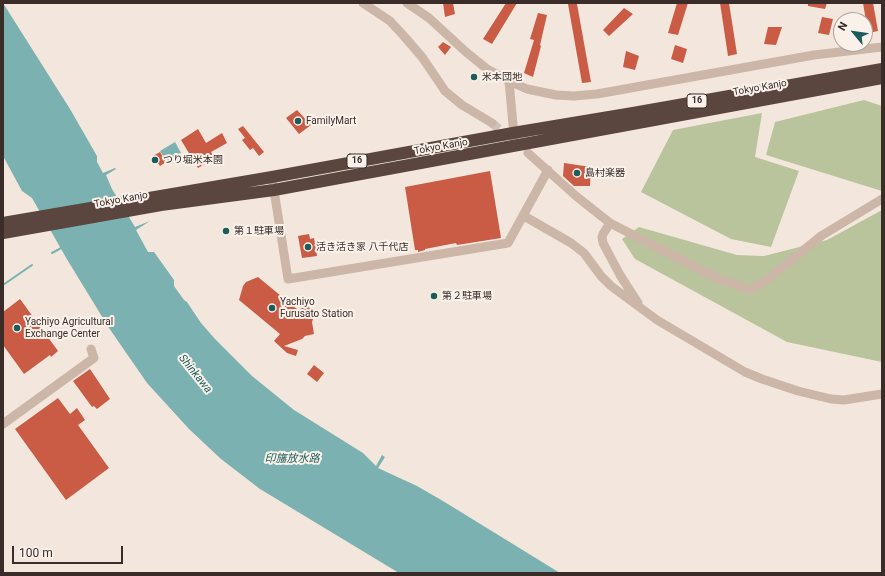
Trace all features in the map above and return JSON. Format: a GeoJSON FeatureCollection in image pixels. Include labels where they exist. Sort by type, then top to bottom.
{"type":"FeatureCollection","features":[{"type":"Feature","properties":{"kind":"highway","name":"Tokyo Kanjo"},"geometry":{"type":"LineString","coordinates":[[3,233],[20,225],[159,201],[272,177],[513,133],[882,69]]}},
{"type":"Feature","properties":{"kind":"highway","name":"Tokyo Kanjo"},"geometry":{"type":"LineString","coordinates":[[159,201],[274,190],[882,78]]}},
{"type":"Feature","properties":{"kind":"highway","name":"Tokyo Kanjo"},"geometry":{"type":"LineString","coordinates":[[3,223],[20,225]]}},
{"type":"Feature","properties":{"kind":"street"},"geometry":{"type":"LineString","coordinates":[[364,3],[390,21],[403,35],[422,57],[445,91],[462,105],[492,123]]}},
{"type":"Feature","properties":{"kind":"street"},"geometry":{"type":"LineString","coordinates":[[407,3],[429,18],[487,69],[509,81],[537,92],[556,95],[574,96],[597,94],[814,56],[882,46]]}},
{"type":"Feature","properties":{"kind":"street"},"geometry":{"type":"LineString","coordinates":[[509,81],[515,146]]}},
{"type":"Feature","properties":{"kind":"street"},"geometry":{"type":"LineString","coordinates":[[528,153],[610,223],[718,279],[750,290],[768,280],[821,236],[882,199]]}},
{"type":"Feature","properties":{"kind":"street"},"geometry":{"type":"LineString","coordinates":[[272,177],[288,279],[508,243],[548,170]]}},
{"type":"Feature","properties":{"kind":"street"},"geometry":{"type":"LineString","coordinates":[[524,216],[571,243],[580,250],[611,286],[657,320],[745,372],[798,391],[831,399],[844,400],[882,394]]}},
{"type":"Feature","properties":{"kind":"street"},"geometry":{"type":"LineString","coordinates":[[610,223],[603,234],[603,243],[620,275],[644,310]]}},
{"type":"Feature","properties":{"kind":"street"},"geometry":{"type":"LineString","coordinates":[[3,424],[94,358],[91,349]]}},
{"type":"Feature","properties":{"kind":"green space"},"geometry":{"type":"Polygon","coordinates":[[[864,100],[882,106],[882,191],[766,155],[775,122],[864,100]]]}},
{"type":"Feature","properties":{"kind":"green space"},"geometry":{"type":"Polygon","coordinates":[[[762,113],[755,157],[799,171],[771,247],[731,239],[641,192],[673,130],[762,113]]]}},
{"type":"Feature","properties":{"kind":"green space"},"geometry":{"type":"Polygon","coordinates":[[[882,210],[882,362],[787,342],[635,259],[622,239],[639,227],[737,255],[764,256],[827,240],[882,210]]]}},
{"type":"Feature","properties":{"kind":"water","name":"印旛放水路"},"geometry":{"type":"Polygon","coordinates":[[[3,3],[70,109],[97,156],[97,162],[103,173],[115,168],[116,169],[106,175],[112,189],[135,227],[150,221],[136,230],[148,252],[154,252],[174,280],[174,286],[201,323],[215,339],[252,376],[294,410],[363,453],[376,466],[382,455],[385,457],[378,468],[417,486],[443,501],[560,573],[399,573],[260,489],[221,459],[189,429],[147,383],[109,328],[32,198],[22,191],[3,156],[3,3]]]}},
{"type":"Feature","properties":{"kind":"water"},"geometry":{"type":"Polygon","coordinates":[[[175,142],[181,153],[167,162],[160,151],[175,142]]]}},
{"type":"Feature","properties":{"kind":"building"},"geometry":{"type":"Polygon","coordinates":[[[443,3],[453,3],[455,14],[445,17],[443,3]]]}},
{"type":"Feature","properties":{"kind":"building"},"geometry":{"type":"Polygon","coordinates":[[[506,3],[517,3],[492,44],[483,39],[506,3]]]}},
{"type":"Feature","properties":{"kind":"building"},"geometry":{"type":"Polygon","coordinates":[[[677,3],[688,3],[678,35],[668,33],[677,3]]]}},
{"type":"Feature","properties":{"kind":"building"},"geometry":{"type":"Polygon","coordinates":[[[720,3],[729,3],[737,54],[728,56],[720,3]]]}},
{"type":"Feature","properties":{"kind":"building"},"geometry":{"type":"Polygon","coordinates":[[[808,3],[827,3],[825,9],[808,6],[808,3]]]}},
{"type":"Feature","properties":{"kind":"building"},"geometry":{"type":"Polygon","coordinates":[[[863,3],[873,3],[878,31],[873,32],[873,12],[864,12],[863,3]]]}},
{"type":"Feature","properties":{"kind":"building"},"geometry":{"type":"Polygon","coordinates":[[[568,4],[577,4],[591,82],[582,83],[568,4]]]}},
{"type":"Feature","properties":{"kind":"building"},"geometry":{"type":"Polygon","coordinates":[[[624,8],[633,14],[609,36],[603,30],[624,8]]]}},
{"type":"Feature","properties":{"kind":"building"},"geometry":{"type":"Polygon","coordinates":[[[538,13],[547,15],[533,77],[524,73],[534,40],[530,39],[538,13]]]}},
{"type":"Feature","properties":{"kind":"building"},"geometry":{"type":"Polygon","coordinates":[[[822,17],[833,19],[829,35],[818,33],[822,17]]]}},
{"type":"Feature","properties":{"kind":"building"},"geometry":{"type":"Polygon","coordinates":[[[768,27],[782,27],[776,45],[764,44],[768,27]]]}},
{"type":"Feature","properties":{"kind":"building"},"geometry":{"type":"Polygon","coordinates":[[[443,42],[451,47],[445,55],[438,47],[443,42]]]}},
{"type":"Feature","properties":{"kind":"building"},"geometry":{"type":"Polygon","coordinates":[[[675,45],[687,49],[683,63],[671,59],[675,45]]]}},
{"type":"Feature","properties":{"kind":"building"},"geometry":{"type":"Polygon","coordinates":[[[626,51],[639,56],[635,70],[623,67],[626,51]]]}},
{"type":"Feature","properties":{"kind":"building"},"geometry":{"type":"Polygon","coordinates":[[[297,110],[311,125],[299,134],[286,118],[297,110]]]}},
{"type":"Feature","properties":{"kind":"building"},"geometry":{"type":"Polygon","coordinates":[[[243,126],[264,152],[259,156],[253,148],[250,150],[242,140],[245,138],[238,129],[243,126]]]}},
{"type":"Feature","properties":{"kind":"building"},"geometry":{"type":"Polygon","coordinates":[[[198,129],[206,143],[222,133],[227,143],[211,152],[215,158],[198,168],[181,140],[198,129]]]}},
{"type":"Feature","properties":{"kind":"building"},"geometry":{"type":"Polygon","coordinates":[[[160,152],[166,162],[160,166],[153,156],[160,152]]]}},
{"type":"Feature","properties":{"kind":"building","name":"島村楽器"},"geometry":{"type":"Polygon","coordinates":[[[564,163],[591,167],[590,186],[574,186],[563,176],[564,163]]]}},
{"type":"Feature","properties":{"kind":"building"},"geometry":{"type":"Polygon","coordinates":[[[490,171],[501,238],[457,245],[456,243],[425,249],[418,252],[418,250],[415,250],[405,187],[490,171]]]}},
{"type":"Feature","properties":{"kind":"building"},"geometry":{"type":"Polygon","coordinates":[[[309,234],[310,239],[314,238],[317,256],[302,258],[298,236],[309,234]]]}},
{"type":"Feature","properties":{"kind":"building","name":"Yachiyo Furusato Station"},"geometry":{"type":"Polygon","coordinates":[[[258,277],[298,310],[307,306],[312,310],[311,316],[314,316],[312,322],[314,334],[305,336],[302,339],[284,346],[298,350],[296,356],[287,353],[274,341],[280,334],[239,300],[243,286],[246,282],[258,277]]]}},
{"type":"Feature","properties":{"kind":"building"},"geometry":{"type":"Polygon","coordinates":[[[20,299],[58,351],[24,374],[3,345],[3,312],[20,299]]]}},
{"type":"Feature","properties":{"kind":"building"},"geometry":{"type":"Polygon","coordinates":[[[314,365],[324,373],[317,382],[307,374],[314,365]]]}},
{"type":"Feature","properties":{"kind":"building"},"geometry":{"type":"Polygon","coordinates":[[[90,369],[110,399],[97,409],[94,406],[92,407],[73,381],[90,369]]]}},
{"type":"Feature","properties":{"kind":"building"},"geometry":{"type":"Polygon","coordinates":[[[58,398],[70,414],[77,408],[85,420],[78,425],[109,468],[66,500],[15,429],[58,398]]]}},
{"type":"Feature","properties":{"kind":"waterway"},"geometry":{"type":"LineString","coordinates":[[52,253],[63,247]]}},
{"type":"Feature","properties":{"kind":"waterway"},"geometry":{"type":"LineString","coordinates":[[3,285],[32,265]]}},
{"type":"Feature","properties":{"kind":"tunnel"},"geometry":{"type":"LineString","coordinates":[[492,123],[508,137]]}},
{"type":"Feature","properties":{"kind":"place","name":"米本団地"},"geometry":{"type":"Point","coordinates":[474,77]}},
{"type":"Feature","properties":{"kind":"place","name":"FamilyMart"},"geometry":{"type":"Point","coordinates":[298,121]}},
{"type":"Feature","properties":{"kind":"place","name":"つり堀米本園"},"geometry":{"type":"Point","coordinates":[155,160]}},
{"type":"Feature","properties":{"kind":"place","name":"島村楽器"},"geometry":{"type":"Point","coordinates":[577,173]}},
{"type":"Feature","properties":{"kind":"place","name":"第１駐車場"},"geometry":{"type":"Point","coordinates":[226,231]}},
{"type":"Feature","properties":{"kind":"place","name":"活き活き家 八千代店"},"geometry":{"type":"Point","coordinates":[308,247]}},
{"type":"Feature","properties":{"kind":"place","name":"第２駐車場"},"geometry":{"type":"Point","coordinates":[434,296]}},
{"type":"Feature","properties":{"kind":"place","name":"Yachiyo Furusato Station"},"geometry":{"type":"Point","coordinates":[272,308]}},
{"type":"Feature","properties":{"kind":"place","name":"Yachiyo Agricultural Exchange Center"},"geometry":{"type":"Point","coordinates":[17,328]}},
{"type":"Feature","properties":{"kind":"water label","name":"Shinkawa"},"geometry":{"type":"Point","coordinates":[195,374]}}]}
